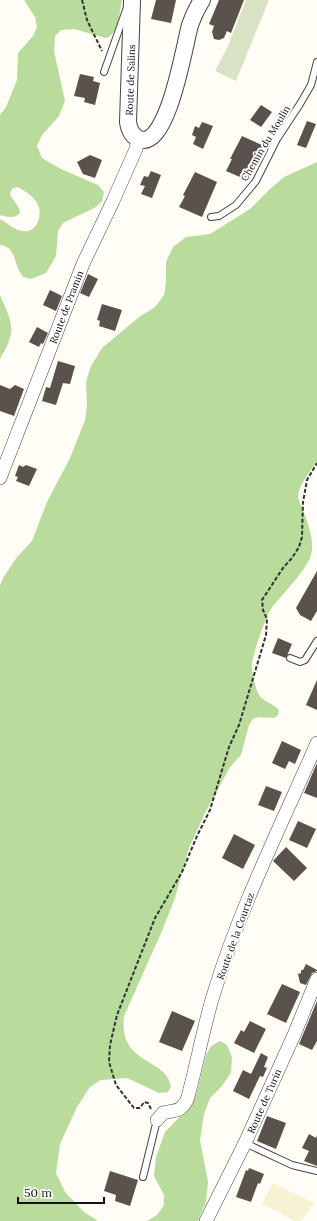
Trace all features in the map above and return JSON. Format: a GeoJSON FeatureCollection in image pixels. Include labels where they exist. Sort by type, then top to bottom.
{"type":"FeatureCollection","features":[{"type":"Feature","properties":{"kind":"street"},"geometry":{"type":"LineString","coordinates":[[138,139],[144,140],[152,136],[167,111],[176,88],[191,21],[202,0]]}},
{"type":"Feature","properties":{"kind":"street","name":"Route de Salins"},"geometry":{"type":"LineString","coordinates":[[132,3],[128,116],[130,131],[138,139]]}},
{"type":"Feature","properties":{"kind":"street","name":"Route de Pramin"},"geometry":{"type":"LineString","coordinates":[[0,478],[83,264],[114,201],[136,149],[138,139]]}},
{"type":"Feature","properties":{"kind":"street","name":"Route de la Courtaz"},"geometry":{"type":"LineString","coordinates":[[154,1116],[174,1112],[180,1109],[187,1100],[214,993],[233,939],[258,874],[283,822],[317,743]]}},
{"type":"Feature","properties":{"kind":"street","name":"Route de Turin"},"geometry":{"type":"LineString","coordinates":[[206,1221],[245,1143],[294,1035],[317,979]]}},
{"type":"Feature","properties":{"kind":"lane"},"geometry":{"type":"LineString","coordinates":[[104,72],[125,10],[132,3]]}},
{"type":"Feature","properties":{"kind":"lane","name":"Chemin du Moulin"},"geometry":{"type":"LineString","coordinates":[[211,217],[219,216],[236,204],[256,181],[274,144],[311,85],[317,62]]}},
{"type":"Feature","properties":{"kind":"lane"},"geometry":{"type":"LineString","coordinates":[[290,658],[300,662],[305,660],[317,642]]}},
{"type":"Feature","properties":{"kind":"lane"},"geometry":{"type":"LineString","coordinates":[[143,1177],[154,1116]]}},
{"type":"Feature","properties":{"kind":"lane"},"geometry":{"type":"LineString","coordinates":[[245,1143],[292,1165],[317,1171]]}},
{"type":"Feature","properties":{"kind":"path"},"geometry":{"type":"LineString","coordinates":[[82,0],[87,20],[107,61]]}},
{"type":"Feature","properties":{"kind":"path"},"geometry":{"type":"LineString","coordinates":[[154,1116],[148,1103],[144,1102],[137,1109],[134,1108],[116,1085],[109,1062],[110,1045],[117,1015],[155,918],[182,872],[210,810],[229,747],[239,725],[266,635],[266,619],[262,600],[299,547],[302,537],[303,502],[307,480],[317,463]]}},
{"type":"Feature","properties":{"kind":"shaded area"},"geometry":{"type":"Polygon","coordinates":[[[273,1183],[314,1203],[301,1221],[295,1221],[262,1204],[273,1183]]]}},
{"type":"Feature","properties":{"kind":"green space"},"geometry":{"type":"Polygon","coordinates":[[[24,0],[122,0],[114,32],[106,38],[74,29],[61,30],[55,36],[54,51],[65,101],[59,116],[42,135],[37,146],[42,158],[61,169],[98,185],[104,192],[102,201],[96,207],[63,223],[58,231],[56,256],[46,273],[31,279],[23,277],[10,249],[0,245],[0,219],[16,229],[27,231],[35,227],[40,214],[38,205],[32,196],[17,187],[12,189],[10,194],[20,213],[13,217],[0,215],[0,115],[6,107],[17,80],[18,53],[33,36],[37,27],[35,17],[24,0]]]}},
{"type":"Feature","properties":{"kind":"green space"},"geometry":{"type":"Polygon","coordinates":[[[246,0],[269,0],[236,81],[215,71],[228,46],[246,0]]]}},
{"type":"Feature","properties":{"kind":"green space"},"geometry":{"type":"Polygon","coordinates":[[[317,162],[317,461],[303,482],[298,496],[310,531],[312,549],[309,561],[305,567],[270,611],[255,650],[252,663],[252,670],[258,693],[262,698],[279,710],[278,715],[274,718],[259,717],[253,719],[249,725],[241,755],[230,767],[205,813],[189,848],[175,898],[124,1016],[124,1032],[128,1044],[135,1053],[161,1070],[168,1077],[171,1087],[168,1092],[159,1093],[127,1078],[101,1080],[90,1087],[77,1107],[60,1144],[56,1173],[65,1192],[84,1212],[98,1221],[0,1221],[0,586],[3,578],[17,557],[32,541],[47,502],[70,458],[85,420],[87,406],[86,382],[91,366],[102,348],[139,317],[155,307],[164,295],[166,282],[166,262],[173,247],[186,237],[210,234],[250,209],[284,177],[317,162]]]}},
{"type":"Feature","properties":{"kind":"green space"},"geometry":{"type":"Polygon","coordinates":[[[0,295],[10,321],[11,334],[0,359],[0,295]]]}},
{"type":"Feature","properties":{"kind":"green space"},"geometry":{"type":"Polygon","coordinates":[[[220,1041],[227,1045],[232,1057],[231,1073],[221,1087],[210,1098],[204,1114],[200,1140],[208,1182],[206,1202],[198,1221],[147,1221],[157,1215],[164,1205],[164,1195],[154,1176],[156,1157],[165,1132],[193,1103],[206,1055],[211,1046],[220,1041]]]}},
{"type":"Feature","properties":{"kind":"building"},"geometry":{"type":"Polygon","coordinates":[[[156,0],[176,0],[171,23],[151,19],[156,0]]]}},
{"type":"Feature","properties":{"kind":"building"},"geometry":{"type":"Polygon","coordinates":[[[219,0],[244,0],[231,33],[227,31],[224,38],[219,40],[214,39],[212,32],[214,26],[209,24],[219,0]]]}},
{"type":"Feature","properties":{"kind":"building"},"geometry":{"type":"Polygon","coordinates":[[[80,74],[94,77],[93,81],[100,83],[95,105],[84,102],[85,98],[74,96],[80,74]]]}},
{"type":"Feature","properties":{"kind":"building"},"geometry":{"type":"Polygon","coordinates":[[[261,105],[272,112],[261,127],[250,120],[261,105]]]}},
{"type":"Feature","properties":{"kind":"building"},"geometry":{"type":"Polygon","coordinates":[[[307,121],[316,124],[306,148],[297,145],[307,121]]]}},
{"type":"Feature","properties":{"kind":"building"},"geometry":{"type":"Polygon","coordinates":[[[202,122],[213,126],[203,149],[193,144],[196,137],[192,135],[195,126],[199,128],[202,122]]]}},
{"type":"Feature","properties":{"kind":"building"},"geometry":{"type":"Polygon","coordinates":[[[242,136],[264,146],[249,181],[226,171],[232,159],[230,159],[242,136]]]}},
{"type":"Feature","properties":{"kind":"building"},"geometry":{"type":"Polygon","coordinates":[[[90,155],[102,160],[95,178],[83,174],[77,162],[90,155]]]}},
{"type":"Feature","properties":{"kind":"building"},"geometry":{"type":"Polygon","coordinates":[[[151,171],[161,175],[152,198],[141,194],[145,186],[140,185],[144,176],[148,177],[151,171]]]}},
{"type":"Feature","properties":{"kind":"building"},"geometry":{"type":"Polygon","coordinates":[[[195,172],[217,182],[202,217],[179,207],[185,196],[183,195],[195,172]]]}},
{"type":"Feature","properties":{"kind":"building"},"geometry":{"type":"Polygon","coordinates":[[[88,274],[98,279],[89,297],[80,293],[88,274]]]}},
{"type":"Feature","properties":{"kind":"building"},"geometry":{"type":"Polygon","coordinates":[[[50,290],[62,296],[56,311],[43,305],[50,290]]]}},
{"type":"Feature","properties":{"kind":"building"},"geometry":{"type":"Polygon","coordinates":[[[102,304],[122,310],[115,331],[99,326],[100,321],[97,320],[102,304]]]}},
{"type":"Feature","properties":{"kind":"building"},"geometry":{"type":"Polygon","coordinates":[[[37,327],[48,333],[43,344],[41,343],[39,347],[29,342],[37,327]]]}},
{"type":"Feature","properties":{"kind":"building"},"geometry":{"type":"Polygon","coordinates":[[[58,361],[75,366],[70,384],[63,383],[56,405],[42,401],[46,387],[50,388],[58,361]]]}},
{"type":"Feature","properties":{"kind":"building"},"geometry":{"type":"Polygon","coordinates":[[[0,385],[10,389],[15,385],[24,389],[14,416],[0,411],[0,385]]]}},
{"type":"Feature","properties":{"kind":"building"},"geometry":{"type":"Polygon","coordinates":[[[19,465],[23,467],[26,465],[37,469],[29,486],[16,481],[18,477],[15,476],[19,465]]]}},
{"type":"Feature","properties":{"kind":"building"},"geometry":{"type":"Polygon","coordinates":[[[317,571],[317,611],[311,621],[300,615],[296,608],[317,571]]]}},
{"type":"Feature","properties":{"kind":"building"},"geometry":{"type":"Polygon","coordinates":[[[278,638],[292,644],[286,658],[272,653],[278,638]]]}},
{"type":"Feature","properties":{"kind":"building"},"geometry":{"type":"Polygon","coordinates":[[[317,680],[317,710],[306,705],[317,680]]]}},
{"type":"Feature","properties":{"kind":"building"},"geometry":{"type":"Polygon","coordinates":[[[282,741],[301,750],[295,764],[289,761],[285,769],[272,763],[282,741]]]}},
{"type":"Feature","properties":{"kind":"building"},"geometry":{"type":"Polygon","coordinates":[[[317,763],[317,798],[304,793],[317,763]]]}},
{"type":"Feature","properties":{"kind":"building"},"geometry":{"type":"Polygon","coordinates":[[[266,786],[282,792],[274,811],[258,805],[266,786]]]}},
{"type":"Feature","properties":{"kind":"building"},"geometry":{"type":"Polygon","coordinates":[[[298,821],[316,829],[307,848],[289,840],[298,821]]]}},
{"type":"Feature","properties":{"kind":"building"},"geometry":{"type":"Polygon","coordinates":[[[234,834],[255,845],[243,869],[222,858],[234,834]]]}},
{"type":"Feature","properties":{"kind":"building"},"geometry":{"type":"Polygon","coordinates":[[[286,847],[307,868],[294,881],[273,861],[286,847]]]}},
{"type":"Feature","properties":{"kind":"building"},"geometry":{"type":"Polygon","coordinates":[[[306,964],[317,971],[312,973],[306,985],[300,983],[298,974],[301,973],[301,970],[303,970],[306,964]]]}},
{"type":"Feature","properties":{"kind":"building"},"geometry":{"type":"Polygon","coordinates":[[[282,984],[300,992],[286,1023],[267,1014],[282,984]]]}},
{"type":"Feature","properties":{"kind":"building"},"geometry":{"type":"Polygon","coordinates":[[[317,1001],[317,1041],[312,1050],[299,1044],[317,1001]]]}},
{"type":"Feature","properties":{"kind":"building"},"geometry":{"type":"Polygon","coordinates":[[[172,1011],[195,1021],[182,1051],[159,1042],[172,1011]]]}},
{"type":"Feature","properties":{"kind":"building"},"geometry":{"type":"Polygon","coordinates":[[[250,1021],[266,1029],[254,1053],[234,1043],[241,1030],[244,1032],[250,1021]]]}},
{"type":"Feature","properties":{"kind":"building"},"geometry":{"type":"Polygon","coordinates":[[[261,1053],[268,1057],[264,1067],[267,1068],[263,1077],[260,1076],[249,1099],[233,1091],[243,1070],[251,1074],[261,1053]]]}},
{"type":"Feature","properties":{"kind":"building"},"geometry":{"type":"Polygon","coordinates":[[[267,1116],[286,1123],[276,1149],[257,1141],[267,1116]]]}},
{"type":"Feature","properties":{"kind":"building"},"geometry":{"type":"Polygon","coordinates":[[[309,1134],[316,1138],[317,1135],[317,1166],[304,1161],[309,1151],[302,1148],[309,1134]]]}},
{"type":"Feature","properties":{"kind":"building"},"geometry":{"type":"Polygon","coordinates":[[[249,1168],[264,1174],[260,1184],[258,1183],[251,1202],[236,1197],[246,1170],[248,1171],[249,1168]]]}},
{"type":"Feature","properties":{"kind":"building"},"geometry":{"type":"Polygon","coordinates":[[[110,1171],[138,1180],[130,1206],[115,1201],[116,1195],[104,1191],[110,1171]]]}}]}
